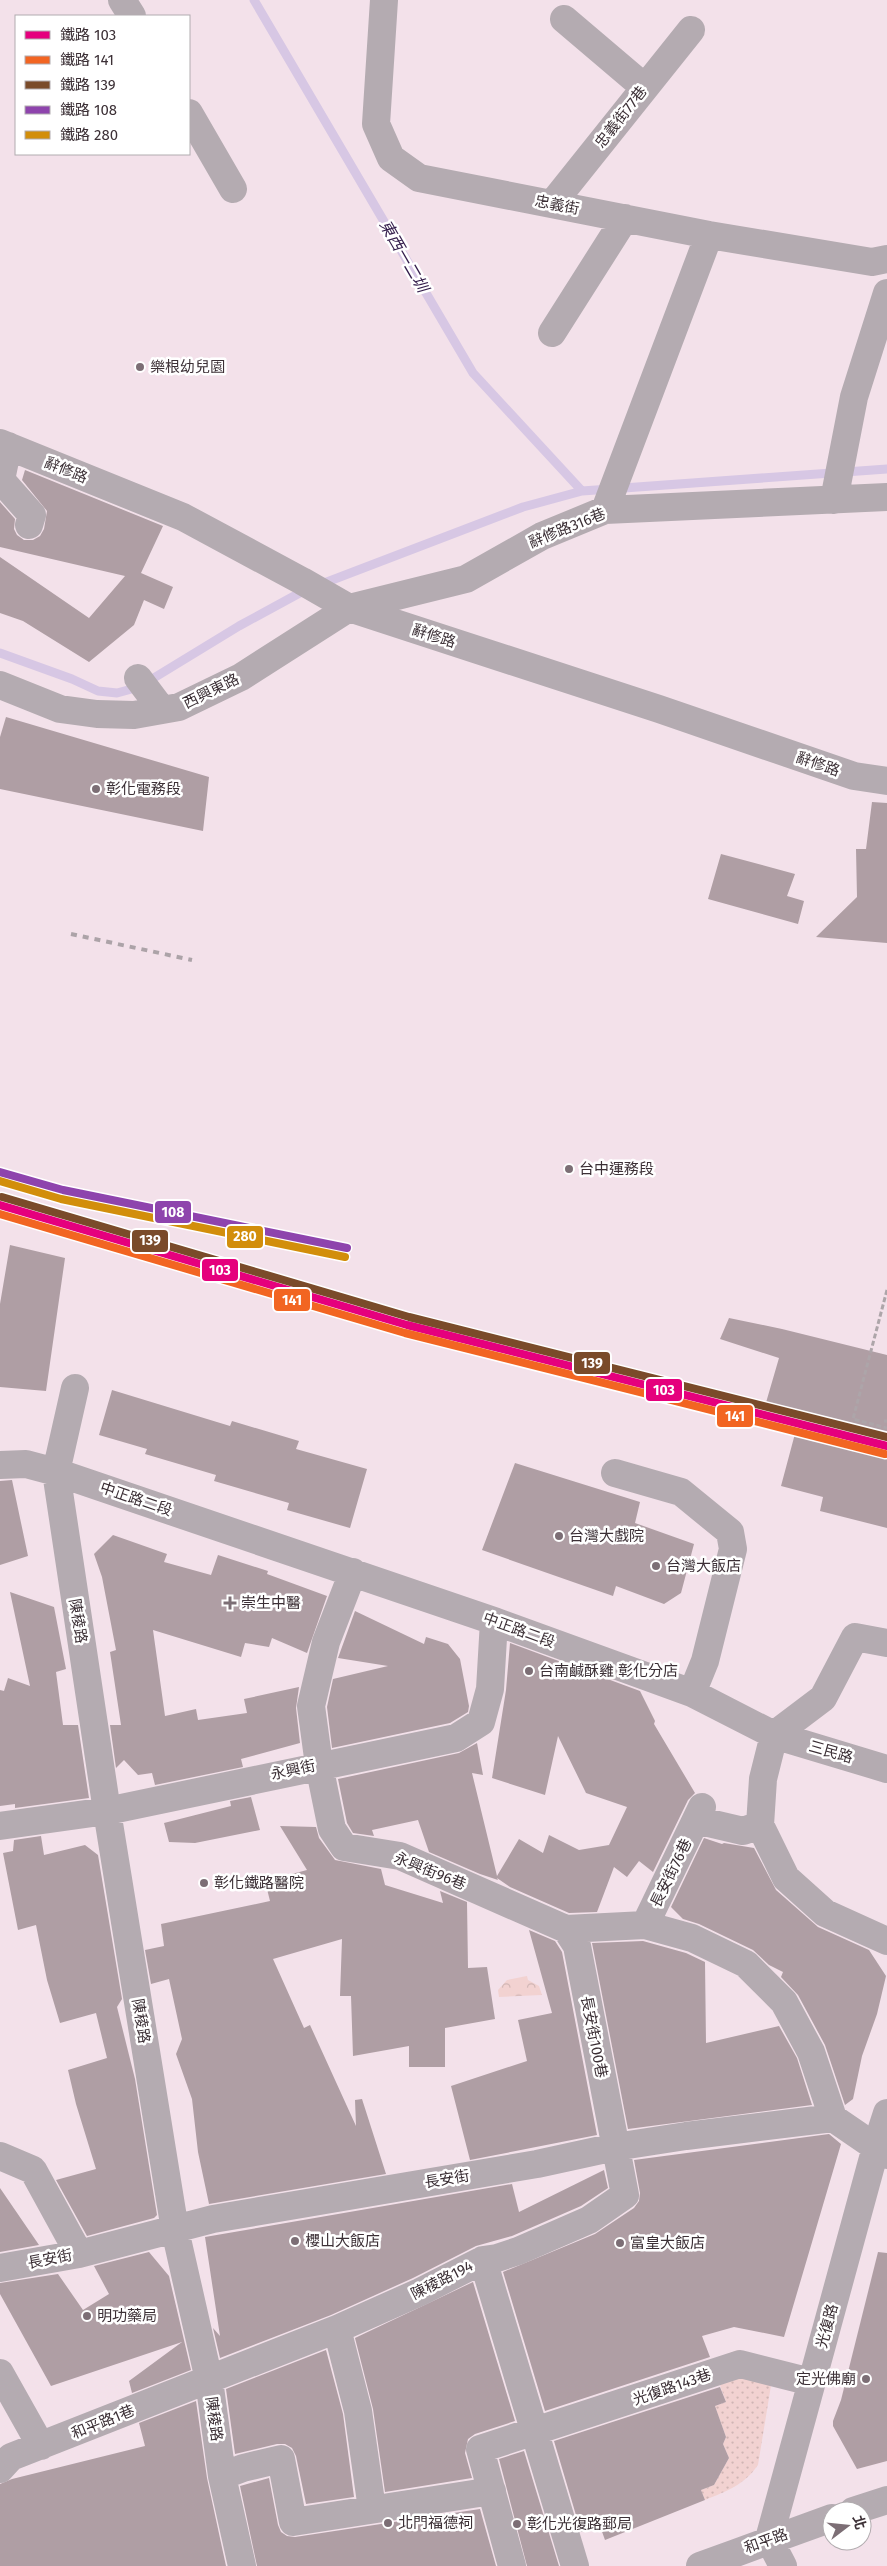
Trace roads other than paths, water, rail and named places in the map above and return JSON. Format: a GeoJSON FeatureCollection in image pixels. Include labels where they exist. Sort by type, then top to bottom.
{"type":"FeatureCollection","features":[{"type":"Feature","properties":{"kind":"street"},"geometry":{"type":"LineString","coordinates":[[122,0],[131,15]]}},
{"type":"Feature","properties":{"kind":"street","name":"忠義街"},"geometry":{"type":"LineString","coordinates":[[384,0],[376,124],[391,158],[419,178],[709,235],[872,262],[887,259]]}},
{"type":"Feature","properties":{"kind":"street"},"geometry":{"type":"LineString","coordinates":[[564,19],[644,87]]}},
{"type":"Feature","properties":{"kind":"street","name":"忠義街77巷"},"geometry":{"type":"LineString","coordinates":[[552,204],[691,30]]}},
{"type":"Feature","properties":{"kind":"street"},"geometry":{"type":"LineString","coordinates":[[190,115],[233,189]]}},
{"type":"Feature","properties":{"kind":"street"},"geometry":{"type":"LineString","coordinates":[[552,333],[625,218]]}},
{"type":"Feature","properties":{"kind":"street"},"geometry":{"type":"LineString","coordinates":[[605,510],[709,235]]}},
{"type":"Feature","properties":{"kind":"street"},"geometry":{"type":"LineString","coordinates":[[834,500],[854,397],[887,293]]}},
{"type":"Feature","properties":{"kind":"street"},"geometry":{"type":"LineString","coordinates":[[4,445],[1,480],[32,514],[29,525]]}},
{"type":"Feature","properties":{"kind":"street","name":"辭修路"},"geometry":{"type":"LineString","coordinates":[[4,445],[182,518],[313,587],[348,608],[659,709],[854,776],[887,781]]}},
{"type":"Feature","properties":{"kind":"street","name":"辭修路316巷"},"geometry":{"type":"LineString","coordinates":[[348,608],[466,579],[542,536],[605,510],[887,497]]}},
{"type":"Feature","properties":{"kind":"street","name":"西興東路"},"geometry":{"type":"LineString","coordinates":[[0,685],[60,709],[97,714],[134,715],[179,707],[242,676],[348,608]]}},
{"type":"Feature","properties":{"kind":"street"},"geometry":{"type":"LineString","coordinates":[[138,678],[162,710]]}},
{"type":"Feature","properties":{"kind":"street"},"geometry":{"type":"LineString","coordinates":[[56,1472],[75,1388]]}},
{"type":"Feature","properties":{"kind":"street","name":"中正路二段"},"geometry":{"type":"LineString","coordinates":[[0,1464],[26,1464],[56,1472],[494,1621],[692,1693],[774,1736]]}},
{"type":"Feature","properties":{"kind":"street","name":"陳稜路"},"geometry":{"type":"LineString","coordinates":[[56,1472],[107,1810],[175,2230],[209,2380],[222,2476],[242,2566]]}},
{"type":"Feature","properties":{"kind":"street"},"geometry":{"type":"LineString","coordinates":[[615,1473],[681,1492],[730,1532],[733,1549],[706,1661],[692,1693]]}},
{"type":"Feature","properties":{"kind":"street","name":"永興街96巷"},"geometry":{"type":"LineString","coordinates":[[353,1572],[326,1642],[311,1706],[318,1765],[332,1829],[344,1847],[400,1856],[566,1929]]}},
{"type":"Feature","properties":{"kind":"street","name":"永興街"},"geometry":{"type":"LineString","coordinates":[[0,1826],[107,1810],[456,1738],[480,1722],[490,1689],[494,1621]]}},
{"type":"Feature","properties":{"kind":"street"},"geometry":{"type":"LineString","coordinates":[[887,1643],[855,1637],[823,1698],[774,1736],[763,1778],[760,1825],[786,1878],[824,1913],[887,1941]]}},
{"type":"Feature","properties":{"kind":"street","name":"三民路"},"geometry":{"type":"LineString","coordinates":[[774,1736],[887,1768]]}},
{"type":"Feature","properties":{"kind":"street","name":"長安街76巷"},"geometry":{"type":"LineString","coordinates":[[645,1925],[699,1813],[743,1831],[760,1825]]}},
{"type":"Feature","properties":{"kind":"street","name":"長安街76巷"},"geometry":{"type":"LineString","coordinates":[[566,1929],[645,1925],[692,1938],[746,1964],[784,2002],[811,2052],[833,2118]]}},
{"type":"Feature","properties":{"kind":"street","name":"長安街100巷"},"geometry":{"type":"LineString","coordinates":[[566,1929],[577,1946],[615,2147]]}},
{"type":"Feature","properties":{"kind":"street","name":"光復路"},"geometry":{"type":"LineString","coordinates":[[769,2539],[811,2382],[881,2151],[887,2114]]}},
{"type":"Feature","properties":{"kind":"street"},"geometry":{"type":"LineString","coordinates":[[833,2118],[881,2151]]}},
{"type":"Feature","properties":{"kind":"street","name":"長安街"},"geometry":{"type":"LineString","coordinates":[[0,2268],[79,2254],[175,2230],[213,2218],[537,2164],[615,2147],[686,2136],[833,2118]]}},
{"type":"Feature","properties":{"kind":"street","name":"陳稜路194"},"geometry":{"type":"LineString","coordinates":[[209,2380],[337,2329],[420,2292],[483,2260],[497,2258],[518,2251],[588,2220],[625,2195],[615,2147]]}},
{"type":"Feature","properties":{"kind":"street"},"geometry":{"type":"LineString","coordinates":[[0,2156],[33,2170],[79,2254]]}},
{"type":"Feature","properties":{"kind":"street"},"geometry":{"type":"LineString","coordinates":[[483,2260],[575,2566]]}},
{"type":"Feature","properties":{"kind":"street"},"geometry":{"type":"LineString","coordinates":[[337,2329],[358,2411],[372,2508]]}},
{"type":"Feature","properties":{"kind":"street","name":"光復路143巷"},"geometry":{"type":"LineString","coordinates":[[492,2491],[480,2449],[535,2433],[740,2364],[811,2382]]}},
{"type":"Feature","properties":{"kind":"street"},"geometry":{"type":"LineString","coordinates":[[0,2373],[41,2446]]}},
{"type":"Feature","properties":{"kind":"street","name":"和平路1巷"},"geometry":{"type":"LineString","coordinates":[[0,2469],[11,2457],[209,2380]]}},
{"type":"Feature","properties":{"kind":"street"},"geometry":{"type":"LineString","coordinates":[[222,2476],[243,2468],[281,2459],[293,2522],[372,2508],[492,2491],[512,2566]]}},
{"type":"Feature","properties":{"kind":"street"},"geometry":{"type":"LineString","coordinates":[[872,2505],[887,2500]]}},
{"type":"Feature","properties":{"kind":"street","name":"和平路"},"geometry":{"type":"LineString","coordinates":[[700,2566],[769,2539],[822,2521]]}},
{"type":"Feature","properties":{"kind":"street"},"geometry":{"type":"LineString","coordinates":[[769,2539],[783,2566]]}},
{"type":"Feature","properties":{"kind":"waterway","name":"東西一二圳"},"geometry":{"type":"LineString","coordinates":[[254,0],[473,373],[582,491]]}},
{"type":"Feature","properties":{"kind":"waterway"},"geometry":{"type":"LineString","coordinates":[[319,585],[523,507],[582,491],[887,469]]}},
{"type":"Feature","properties":{"kind":"waterway"},"geometry":{"type":"LineString","coordinates":[[0,653],[72,679],[98,691],[117,693],[139,687],[239,626],[307,589]]}},
{"type":"Feature","properties":{"kind":"railway"},"geometry":{"type":"LineString","coordinates":[[71,934],[192,960]]}},
{"type":"Feature","properties":{"kind":"rail line","name":"108"},"geometry":{"type":"LineString","coordinates":[[0,1172],[63,1190],[347,1248]]}},
{"type":"Feature","properties":{"kind":"rail line","name":"280"},"geometry":{"type":"LineString","coordinates":[[0,1181],[61,1199],[345,1257]]}},
{"type":"Feature","properties":{"kind":"rail line","name":"139"},"geometry":{"type":"LineString","coordinates":[[2,1197],[409,1317],[887,1437]]}},
{"type":"Feature","properties":{"kind":"rail line","name":"103"},"geometry":{"type":"LineString","coordinates":[[0,1205],[407,1325],[887,1446]]}},
{"type":"Feature","properties":{"kind":"rail line","name":"141"},"geometry":{"type":"LineString","coordinates":[[0,1214],[405,1333],[885,1454]]}},
{"type":"Feature","properties":{"kind":"place","name":"樂根幼兒園"},"geometry":{"type":"Point","coordinates":[140,367]}},
{"type":"Feature","properties":{"kind":"place","name":"彰化電務段"},"geometry":{"type":"Point","coordinates":[96,789]}},
{"type":"Feature","properties":{"kind":"place","name":"台中運務段"},"geometry":{"type":"Point","coordinates":[569,1169]}},
{"type":"Feature","properties":{"kind":"place","name":"台灣大戲院"},"geometry":{"type":"Point","coordinates":[559,1536]}},
{"type":"Feature","properties":{"kind":"place","name":"台灣大飯店"},"geometry":{"type":"Point","coordinates":[656,1566]}},
{"type":"Feature","properties":{"kind":"place","name":"崇生中醫"},"geometry":{"type":"Point","coordinates":[230,1603]}},
{"type":"Feature","properties":{"kind":"place","name":"台南鹹酥雞 彰化分店"},"geometry":{"type":"Point","coordinates":[529,1671]}},
{"type":"Feature","properties":{"kind":"place","name":"彰化鐵路醫院"},"geometry":{"type":"Point","coordinates":[204,1883]}},
{"type":"Feature","properties":{"kind":"place","name":"櫻山大飯店"},"geometry":{"type":"Point","coordinates":[295,2241]}},
{"type":"Feature","properties":{"kind":"place","name":"富皇大飯店"},"geometry":{"type":"Point","coordinates":[620,2243]}},
{"type":"Feature","properties":{"kind":"place","name":"明功藥局"},"geometry":{"type":"Point","coordinates":[87,2316]}},
{"type":"Feature","properties":{"kind":"place","name":"定光佛廟"},"geometry":{"type":"Point","coordinates":[866,2379]}},
{"type":"Feature","properties":{"kind":"place","name":"北門福德祠"},"geometry":{"type":"Point","coordinates":[388,2523]}},
{"type":"Feature","properties":{"kind":"place","name":"彰化光復路郵局"},"geometry":{"type":"Point","coordinates":[517,2524]}}]}
